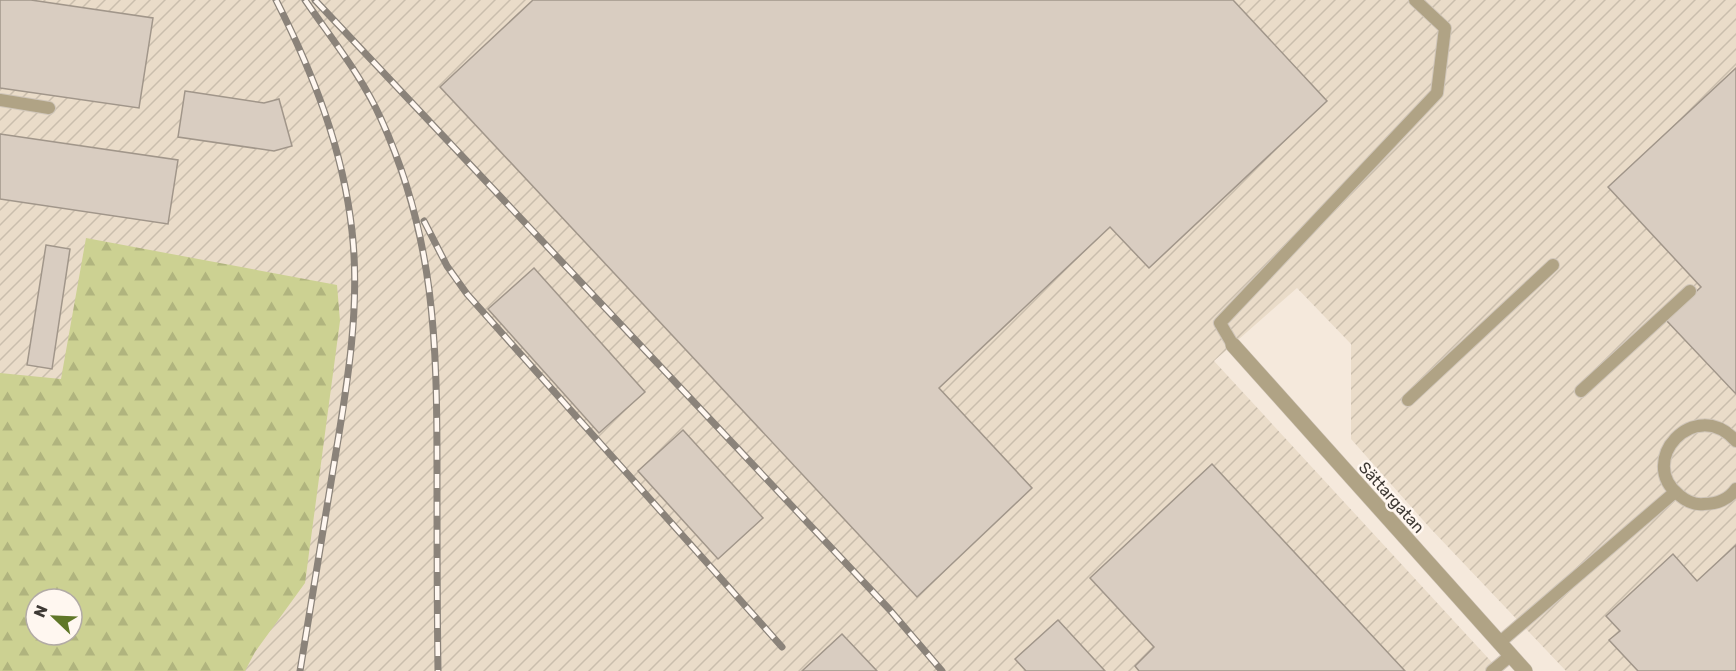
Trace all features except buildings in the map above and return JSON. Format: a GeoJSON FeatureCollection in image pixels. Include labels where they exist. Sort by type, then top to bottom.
{"type":"FeatureCollection","features":[{"type":"Feature","properties":{"kind":"street","name":"Sättargatan"},"geometry":{"type":"LineString","coordinates":[[1233,345],[1525,671]]}},
{"type":"Feature","properties":{"kind":"lane"},"geometry":{"type":"LineString","coordinates":[[1233,345],[1220,323],[1437,93],[1445,28],[1416,0]]}},
{"type":"Feature","properties":{"kind":"lane"},"geometry":{"type":"LineString","coordinates":[[0,100],[49,108]]}},
{"type":"Feature","properties":{"kind":"lane"},"geometry":{"type":"LineString","coordinates":[[1407,400],[1553,265]]}},
{"type":"Feature","properties":{"kind":"lane"},"geometry":{"type":"LineString","coordinates":[[1581,391],[1690,291]]}},
{"type":"Feature","properties":{"kind":"lane"},"geometry":{"type":"LineString","coordinates":[[1736,441],[1717,427],[1704,425],[1691,427],[1680,433],[1671,443],[1665,462],[1668,481],[1675,492],[1685,500],[1698,505],[1723,500],[1736,489]]}},
{"type":"Feature","properties":{"kind":"lane"},"geometry":{"type":"LineString","coordinates":[[1498,643],[1675,492]]}},
{"type":"Feature","properties":{"kind":"lane"},"geometry":{"type":"LineString","coordinates":[[1492,671],[1510,656]]}},
{"type":"Feature","properties":{"kind":"shaded area"},"geometry":{"type":"Polygon","coordinates":[[[0,0],[1736,0],[1736,671],[1566,671],[1430,528],[1351,439],[1351,344],[1297,288],[1214,361],[1500,671],[0,671],[0,0]]]}},
{"type":"Feature","properties":{"kind":"green space"},"geometry":{"type":"Polygon","coordinates":[[[86,238],[337,285],[340,321],[305,583],[255,652],[245,671],[0,671],[0,373],[61,379],[86,238]]]}},
{"type":"Feature","properties":{"kind":"railway"},"geometry":{"type":"LineString","coordinates":[[276,0],[314,84],[334,141],[348,201],[354,261],[355,291],[351,351],[300,671]]}},
{"type":"Feature","properties":{"kind":"railway"},"geometry":{"type":"LineString","coordinates":[[305,0],[355,72],[381,119],[413,206],[422,249],[434,334],[436,378],[438,671]]}},
{"type":"Feature","properties":{"kind":"railway"},"geometry":{"type":"LineString","coordinates":[[315,0],[889,609],[942,671]]}},
{"type":"Feature","properties":{"kind":"railway"},"geometry":{"type":"LineString","coordinates":[[424,221],[447,266],[467,294],[782,647]]}}]}
